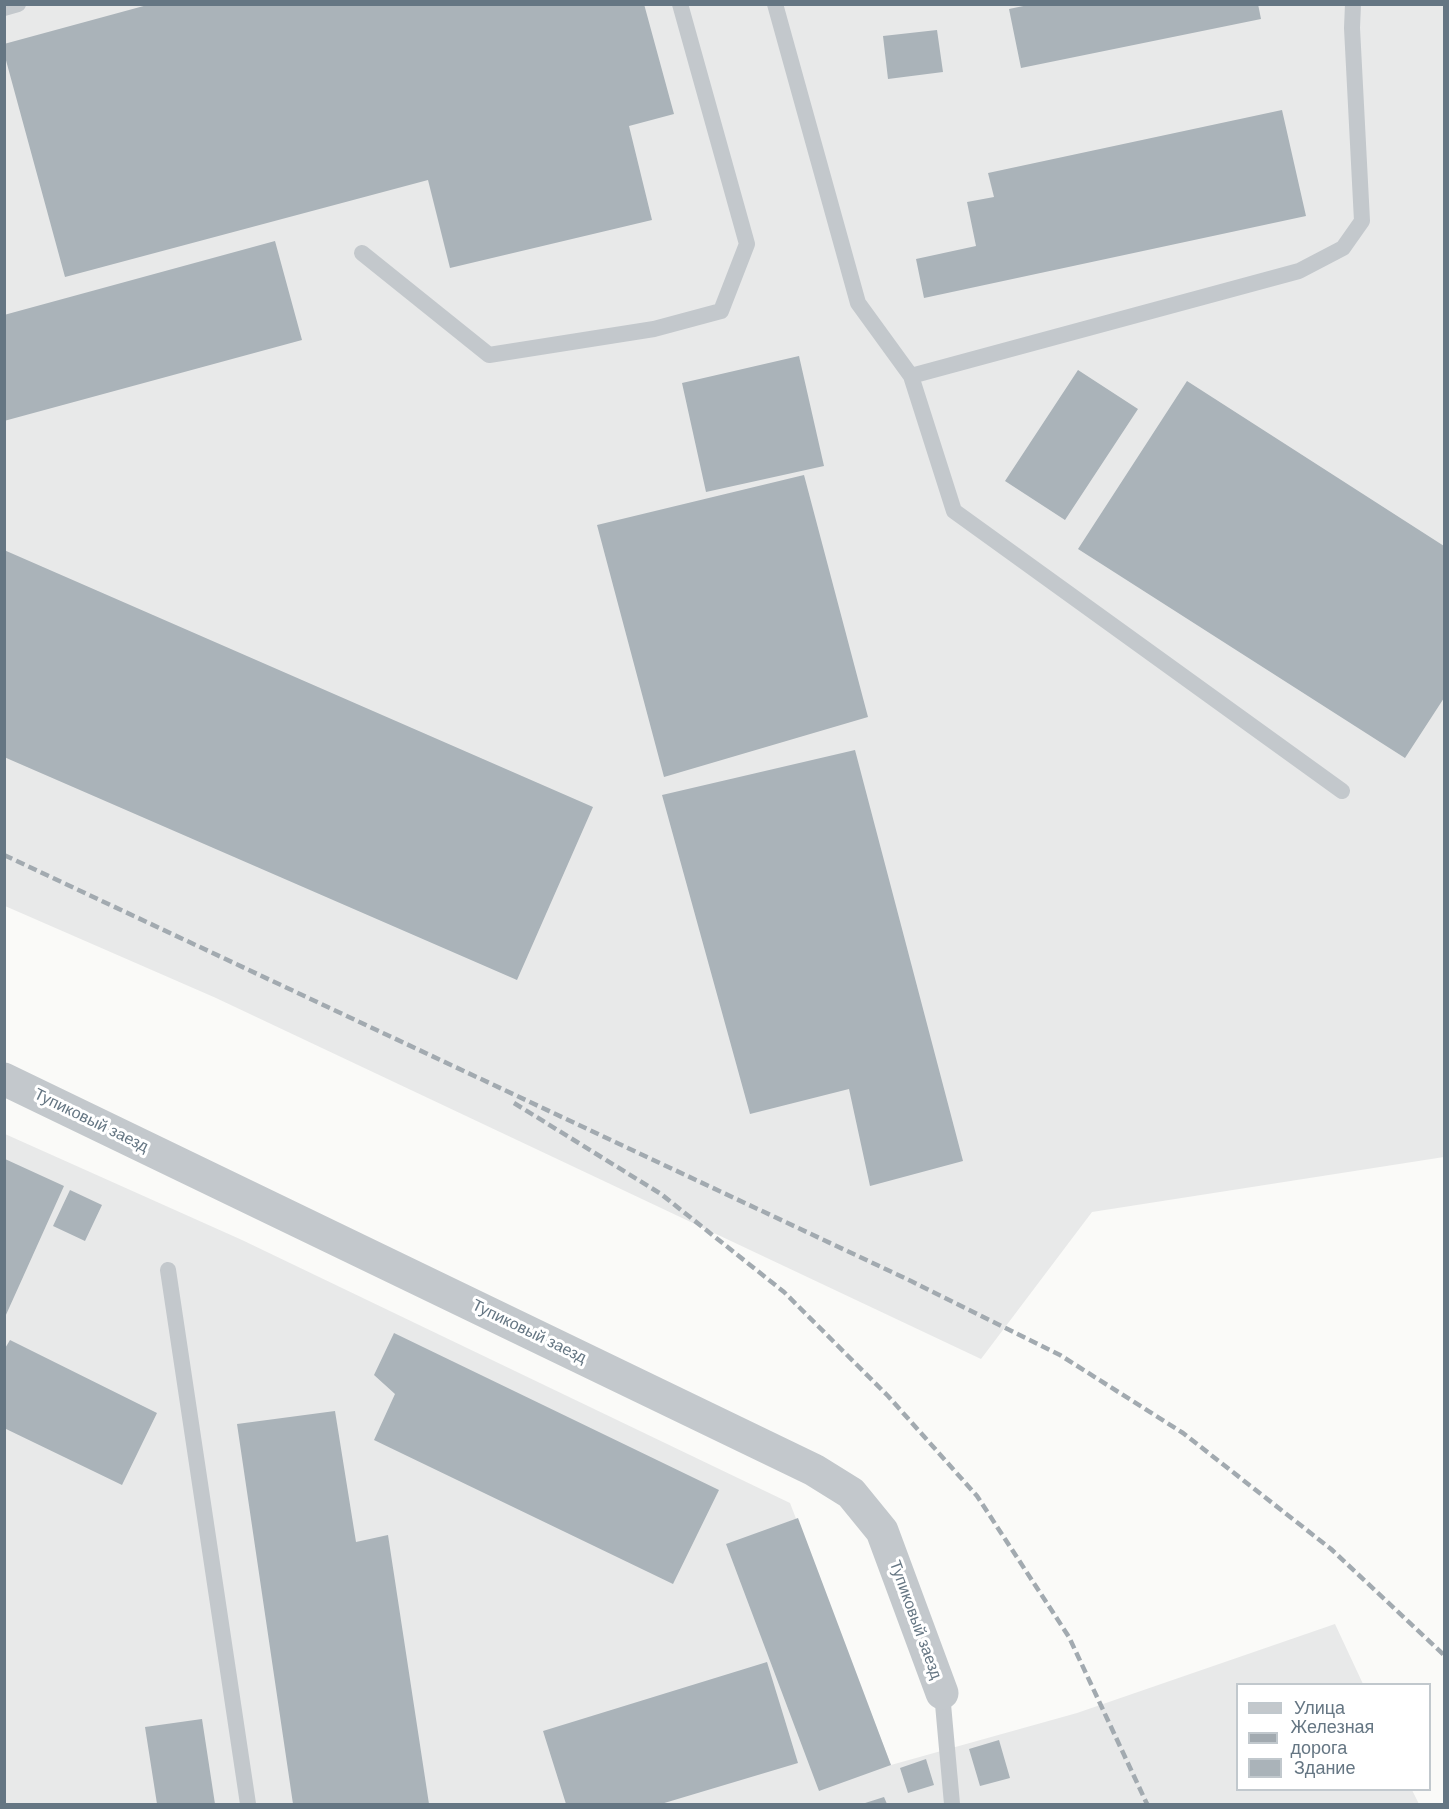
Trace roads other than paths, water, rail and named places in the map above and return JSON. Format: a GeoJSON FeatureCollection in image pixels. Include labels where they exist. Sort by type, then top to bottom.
{"type":"FeatureCollection","features":[{"type":"Feature","properties":{"kind":"street","name":"Тупиковый заезд"},"geometry":{"type":"LineString","coordinates":[[4,1079],[814,1470],[851,1492],[882,1531],[942,1693]]}},
{"type":"Feature","properties":{"kind":"lane"},"geometry":{"type":"LineString","coordinates":[[4,8],[18,4]]}},
{"type":"Feature","properties":{"kind":"lane"},"geometry":{"type":"LineString","coordinates":[[362,253],[489,355],[654,329],[721,310],[747,244],[680,4]]}},
{"type":"Feature","properties":{"kind":"lane"},"geometry":{"type":"LineString","coordinates":[[776,4],[858,303],[911,376],[954,511],[1342,791]]}},
{"type":"Feature","properties":{"kind":"lane"},"geometry":{"type":"LineString","coordinates":[[911,376],[1299,272],[1342,248],[1362,221],[1352,28],[1353,4]]}},
{"type":"Feature","properties":{"kind":"lane"},"geometry":{"type":"LineString","coordinates":[[168,1270],[248,1804]]}},
{"type":"Feature","properties":{"kind":"lane"},"geometry":{"type":"LineString","coordinates":[[942,1693],[952,1804]]}},
{"type":"Feature","properties":{"kind":"railway"},"geometry":{"type":"LineString","coordinates":[[4,855],[911,1281],[1060,1355],[1183,1433],[1331,1549],[1444,1655]]}},
{"type":"Feature","properties":{"kind":"railway"},"geometry":{"type":"LineString","coordinates":[[514,1103],[661,1194],[784,1292],[888,1396],[977,1496],[1069,1637],[1147,1804]]}}]}
